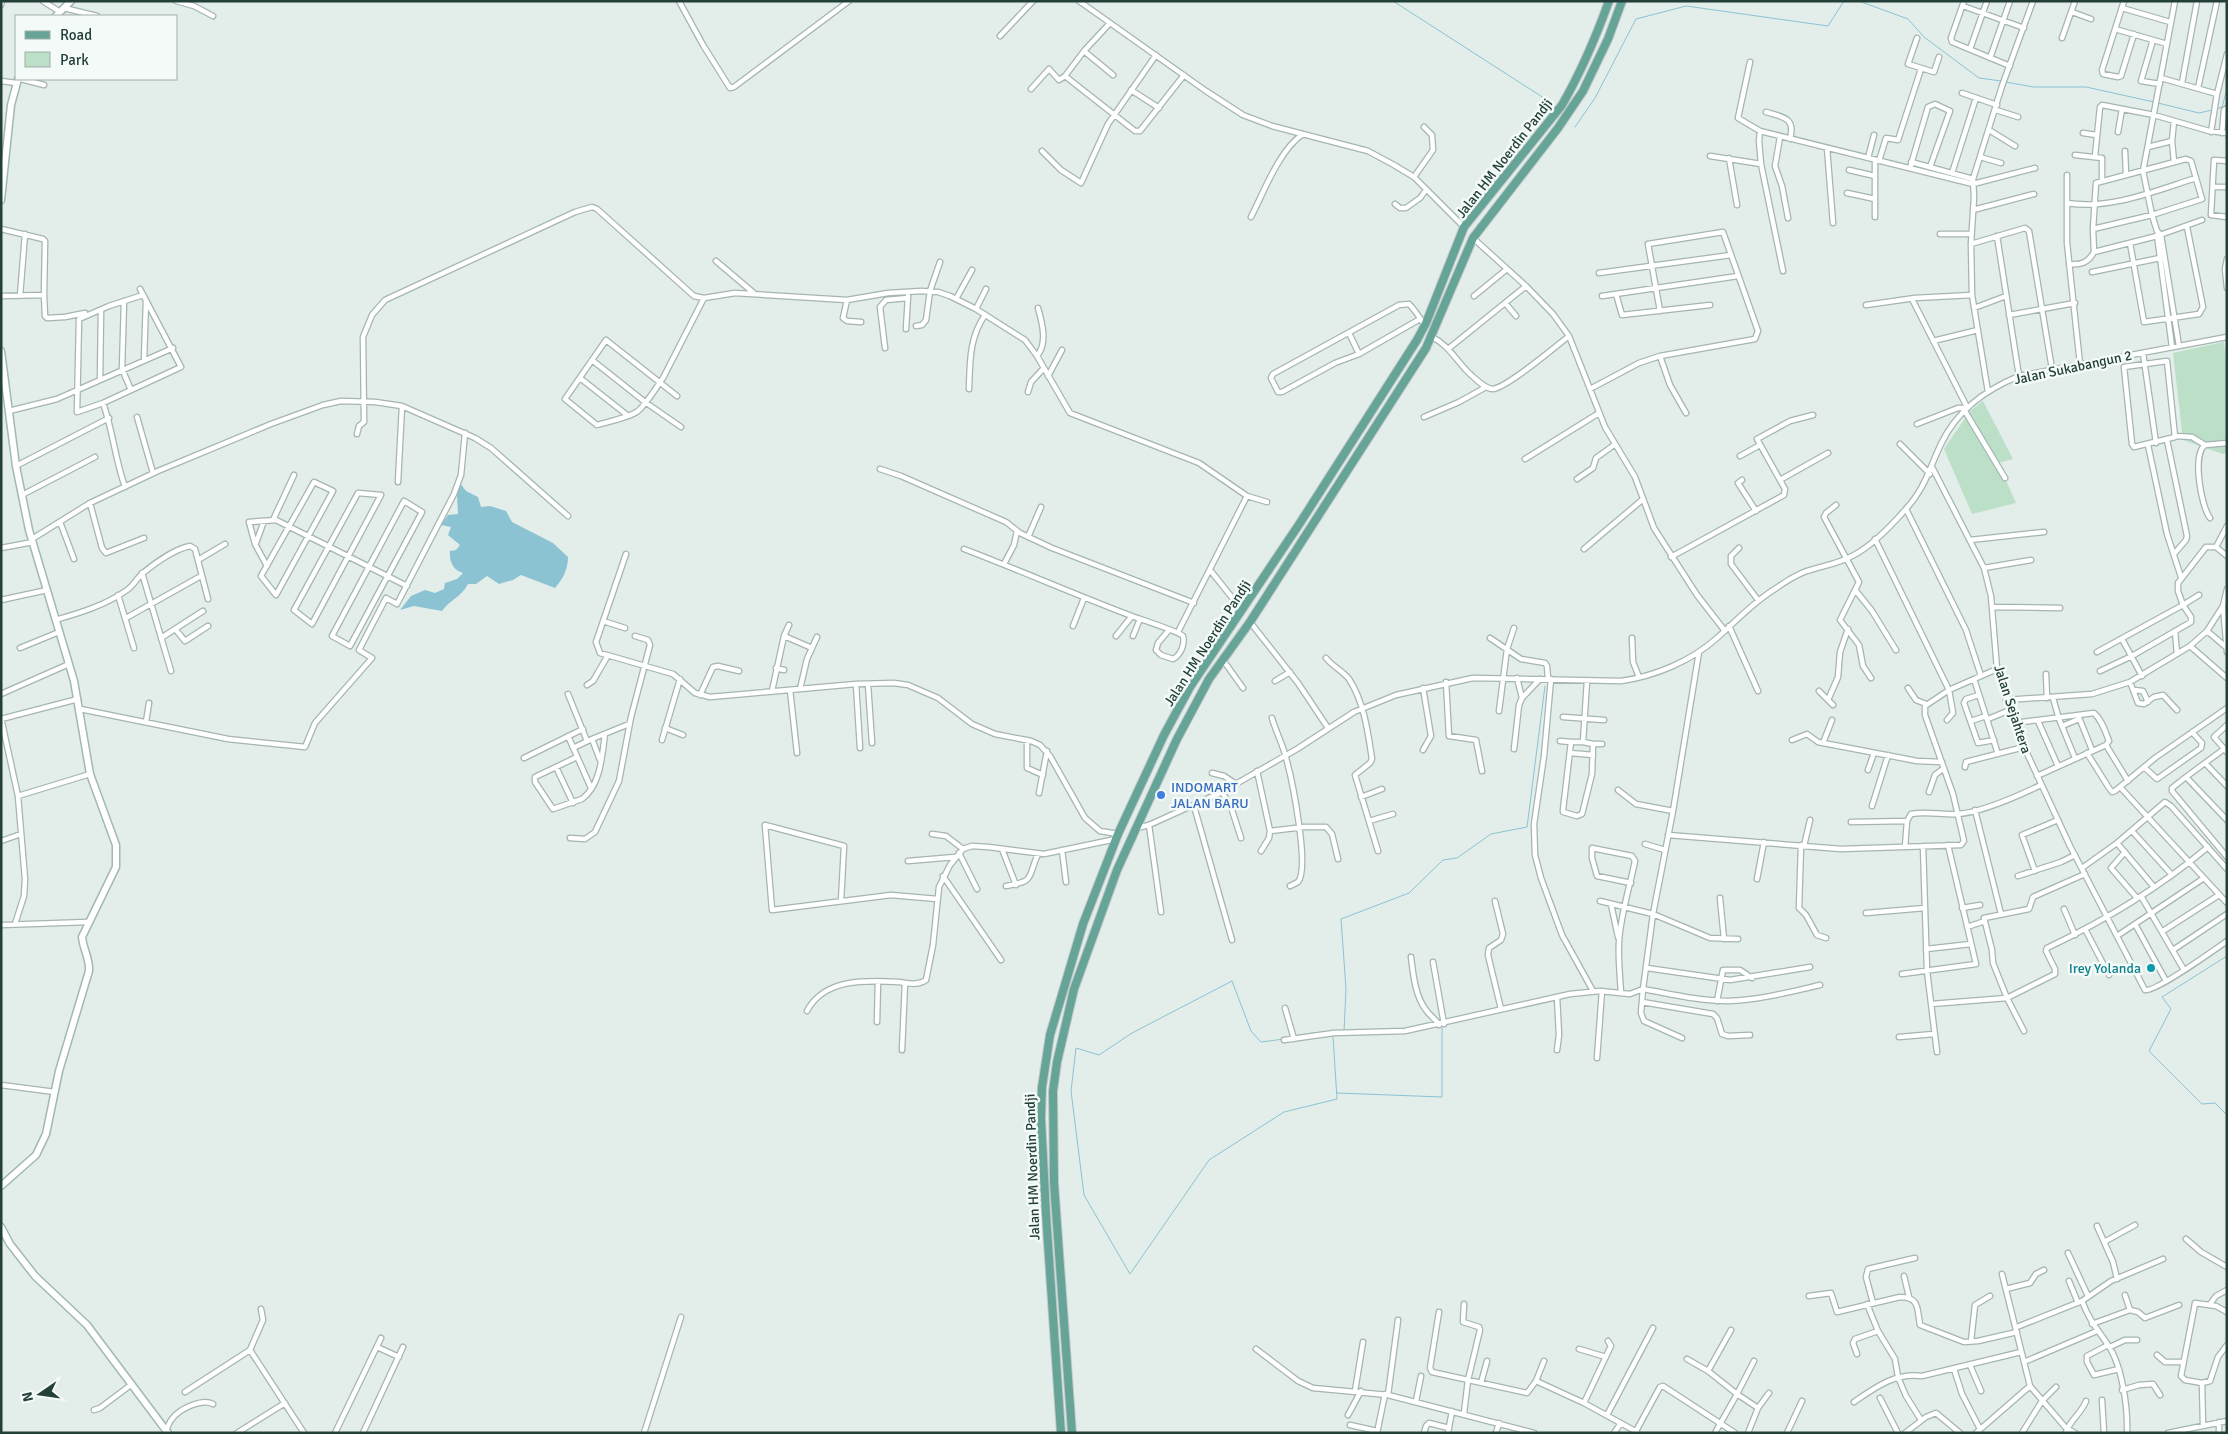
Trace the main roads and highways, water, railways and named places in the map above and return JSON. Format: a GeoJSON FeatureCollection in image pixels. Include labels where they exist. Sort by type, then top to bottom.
{"type":"FeatureCollection","features":[{"type":"Feature","properties":{"kind":"main road"},"geometry":{"type":"LineString","coordinates":[[60,12],[72,1]]}},
{"type":"Feature","properties":{"kind":"main road","name":"Jalan HM Noerdin Pandji"},"geometry":{"type":"LineString","coordinates":[[1061,1433],[1046,1214],[1041,1118],[1042,1087],[1050,1035],[1061,995],[1083,924],[1105,866],[1164,735],[1183,700],[1370,416],[1425,326],[1464,227],[1562,104],[1592,43],[1609,1]]}},
{"type":"Feature","properties":{"kind":"main road","name":"Jalan HM Noerdin Pandji"},"geometry":{"type":"LineString","coordinates":[[1072,1433],[1054,1183],[1053,1090],[1057,1062],[1074,989],[1117,870],[1190,713],[1227,666],[1250,622],[1384,415],[1432,337],[1473,238],[1576,103],[1608,39],[1622,1]]}},
{"type":"Feature","properties":{"kind":"main road"},"geometry":{"type":"LineString","coordinates":[[1,200],[3,153],[11,105],[19,80]]}},
{"type":"Feature","properties":{"kind":"main road"},"geometry":{"type":"LineString","coordinates":[[1,351],[16,466],[32,541],[78,699],[90,774],[114,836],[117,854],[113,874],[82,937],[82,943],[90,964],[89,971],[55,1092],[46,1134],[36,1155],[1,1186]]}},
{"type":"Feature","properties":{"kind":"main road"},"geometry":{"type":"LineString","coordinates":[[1105,866],[1117,870]]}},
{"type":"Feature","properties":{"kind":"main road"},"geometry":{"type":"LineString","coordinates":[[1,1227],[24,1265],[88,1325],[167,1432]]}},
{"type":"Feature","properties":{"kind":"water"},"geometry":{"type":"Polygon","coordinates":[[[460,483],[466,491],[478,497],[481,507],[490,506],[506,511],[512,522],[553,543],[568,557],[564,574],[555,588],[521,575],[513,580],[499,584],[487,576],[476,584],[468,584],[463,592],[442,611],[414,606],[400,610],[411,596],[425,590],[435,593],[444,589],[445,583],[457,579],[463,573],[452,565],[450,558],[450,551],[456,550],[460,545],[448,535],[451,527],[441,525],[448,515],[458,514],[457,495],[460,483]]]}},
{"type":"Feature","properties":{"kind":"waterway"},"geometry":{"type":"LineString","coordinates":[[1393,1],[1547,100]]}},
{"type":"Feature","properties":{"kind":"waterway"},"geometry":{"type":"LineString","coordinates":[[1575,127],[1595,98],[1636,19],[1686,6],[1828,26],[1844,1]]}},
{"type":"Feature","properties":{"kind":"waterway"},"geometry":{"type":"LineString","coordinates":[[1859,1],[1908,19],[1924,37],[1979,78],[2001,81]]}},
{"type":"Feature","properties":{"kind":"waterway"},"geometry":{"type":"LineString","coordinates":[[2005,82],[2034,87],[2086,87],[2154,102]]}},
{"type":"Feature","properties":{"kind":"waterway"},"geometry":{"type":"LineString","coordinates":[[2216,109],[2222,107],[2227,89]]}},
{"type":"Feature","properties":{"kind":"waterway"},"geometry":{"type":"LineString","coordinates":[[2158,103],[2199,113],[2212,110]]}},
{"type":"Feature","properties":{"kind":"waterway"},"geometry":{"type":"LineString","coordinates":[[1344,1032],[1346,989],[1341,919],[1409,893],[1443,860],[1457,858],[1491,834],[1527,827],[1545,686]]}},
{"type":"Feature","properties":{"kind":"waterway"},"geometry":{"type":"LineString","coordinates":[[2227,956],[2162,997],[2171,1009],[2149,1051],[2202,1104],[2215,1103],[2227,1115]]}},
{"type":"Feature","properties":{"kind":"waterway"},"geometry":{"type":"LineString","coordinates":[[1284,1039],[1261,1042],[1251,1031],[1232,981],[1132,1033],[1099,1055],[1076,1048],[1071,1091],[1084,1195],[1130,1274],[1209,1160],[1284,1112],[1337,1099],[1333,1036]]}},
{"type":"Feature","properties":{"kind":"waterway"},"geometry":{"type":"LineString","coordinates":[[1337,1093],[1442,1097],[1442,1028]]}},
{"type":"Feature","properties":{"kind":"waterway"},"geometry":{"type":"LineString","coordinates":[[1295,1036],[1313,1033]]}},
{"type":"Feature","properties":{"kind":"place","name":"INDOMART JALAN BARU"},"geometry":{"type":"Point","coordinates":[1161,795]}},
{"type":"Feature","properties":{"kind":"place","name":"Irey Yolanda"},"geometry":{"type":"Point","coordinates":[2151,968]}}]}
